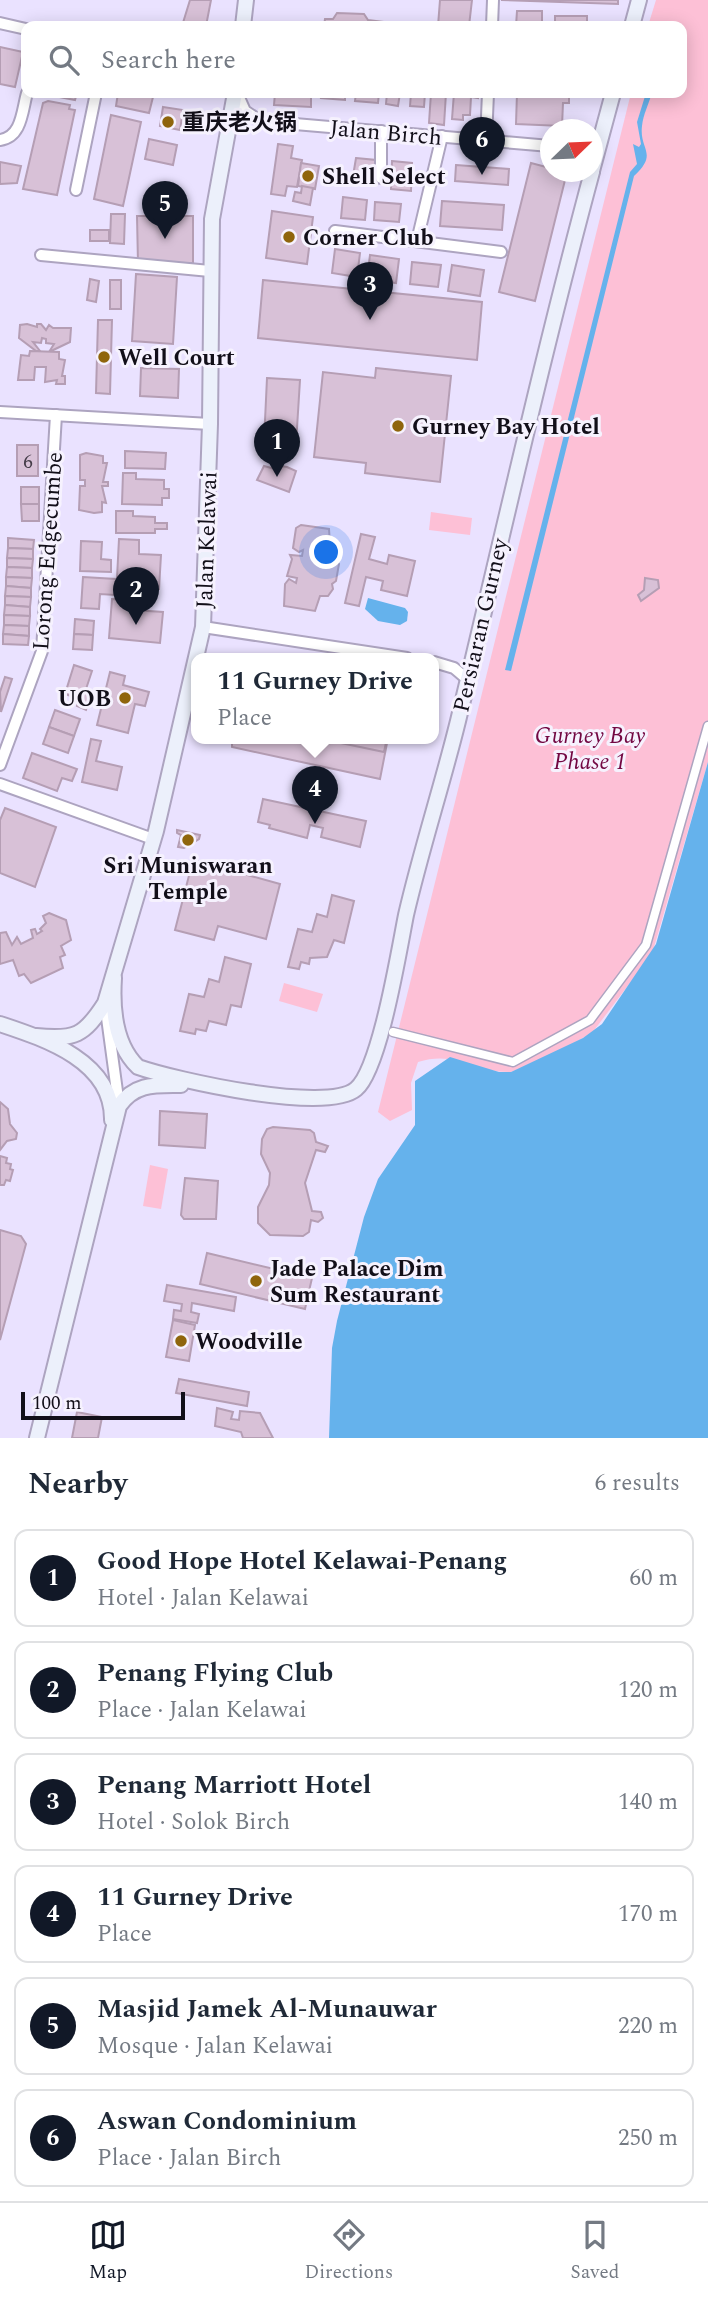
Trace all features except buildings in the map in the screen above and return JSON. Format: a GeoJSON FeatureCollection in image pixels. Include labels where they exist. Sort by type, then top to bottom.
{"type":"FeatureCollection","features":[{"type":"Feature","properties":{"kind":"main road"},"geometry":{"type":"LineString","coordinates":[[244,21],[246,0]]}},
{"type":"Feature","properties":{"kind":"main road"},"geometry":{"type":"LineString","coordinates":[[633,21],[639,0]]}},
{"type":"Feature","properties":{"kind":"main road","name":"Jalan Kelawai"},"geometry":{"type":"LineString","coordinates":[[197,653],[203,627],[210,424],[212,219],[235,98]]}},
{"type":"Feature","properties":{"kind":"main road","name":"Persiaran Gurney"},"geometry":{"type":"LineString","coordinates":[[603,125],[611,98]]}},
{"type":"Feature","properties":{"kind":"main road","name":"Persiaran Gurney"},"geometry":{"type":"LineString","coordinates":[[207,1085],[257,1093],[326,1099],[348,1094],[362,1082],[373,1058],[589,182]]}},
{"type":"Feature","properties":{"kind":"main road","name":"Jalan Kelawai"},"geometry":{"type":"LineString","coordinates":[[36,1036],[62,1039],[78,1035],[91,1026],[105,1003],[153,839],[191,678]]}},
{"type":"Feature","properties":{"kind":"main road","name":"Jalan Kelawai"},"geometry":{"type":"LineString","coordinates":[[114,978],[113,997],[118,1032],[130,1060],[138,1067],[157,1074],[207,1085]]}},
{"type":"Feature","properties":{"kind":"main road"},"geometry":{"type":"LineString","coordinates":[[0,1024],[36,1036],[81,1061],[100,1081],[111,1101],[112,1135]]}},
{"type":"Feature","properties":{"kind":"main road"},"geometry":{"type":"LineString","coordinates":[[37,1438],[119,1106],[130,1092],[139,1087],[207,1085]]}},
{"type":"Feature","properties":{"kind":"street"},"geometry":{"type":"LineString","coordinates":[[492,21],[493,0]]}},
{"type":"Feature","properties":{"kind":"street"},"geometry":{"type":"LineString","coordinates":[[0,23],[21,28]]}},
{"type":"Feature","properties":{"kind":"street"},"geometry":{"type":"LineString","coordinates":[[0,140],[10,138],[18,130],[26,98]]}},
{"type":"Feature","properties":{"kind":"street"},"geometry":{"type":"LineString","coordinates":[[76,190],[95,98]]}},
{"type":"Feature","properties":{"kind":"street","name":"Jalan Birch"},"geometry":{"type":"LineString","coordinates":[[238,98],[245,111],[260,121],[540,145]]}},
{"type":"Feature","properties":{"kind":"street"},"geometry":{"type":"LineString","coordinates":[[486,140],[488,98]]}},
{"type":"Feature","properties":{"kind":"street"},"geometry":{"type":"LineString","coordinates":[[381,131],[381,178]]}},
{"type":"Feature","properties":{"kind":"street"},"geometry":{"type":"LineString","coordinates":[[417,241],[442,136]]}},
{"type":"Feature","properties":{"kind":"street"},"geometry":{"type":"LineString","coordinates":[[335,231],[501,252]]}},
{"type":"Feature","properties":{"kind":"street"},"geometry":{"type":"LineString","coordinates":[[41,255],[210,271]]}},
{"type":"Feature","properties":{"kind":"street"},"geometry":{"type":"LineString","coordinates":[[0,412],[210,424]]}},
{"type":"Feature","properties":{"kind":"street","name":"Lorong Edgecumbe"},"geometry":{"type":"LineString","coordinates":[[0,765],[42,652],[56,415]]}},
{"type":"Feature","properties":{"kind":"street"},"geometry":{"type":"LineString","coordinates":[[203,627],[374,653]]}},
{"type":"Feature","properties":{"kind":"street"},"geometry":{"type":"LineString","coordinates":[[439,664],[454,668],[467,679]]}},
{"type":"Feature","properties":{"kind":"street"},"geometry":{"type":"LineString","coordinates":[[393,1032],[513,1062],[590,1020],[646,945],[708,726]]}},
{"type":"Feature","properties":{"kind":"street"},"geometry":{"type":"LineString","coordinates":[[0,730],[12,734]]}},
{"type":"Feature","properties":{"kind":"street"},"geometry":{"type":"LineString","coordinates":[[0,784],[153,839]]}},
{"type":"Feature","properties":{"kind":"street"},"geometry":{"type":"LineString","coordinates":[[105,1003],[119,1106]]}},
{"type":"Feature","properties":{"kind":"green space","name":"Gurney Bay Phase 1"},"geometry":{"type":"Polygon","coordinates":[[[656,0],[708,0],[708,762],[652,954],[592,1033],[542,1060],[511,1072],[455,1060],[431,1059],[418,1062],[411,1083],[412,1110],[390,1121],[378,1112],[630,98],[687,98],[687,21],[650,21],[656,0]]]}},
{"type":"Feature","properties":{"kind":"green space"},"geometry":{"type":"Polygon","coordinates":[[[431,512],[472,518],[470,535],[429,530],[431,512]]]}},
{"type":"Feature","properties":{"kind":"green space"},"geometry":{"type":"Polygon","coordinates":[[[284,983],[323,994],[317,1012],[279,1001],[284,983]]]}},
{"type":"Feature","properties":{"kind":"green space"},"geometry":{"type":"Polygon","coordinates":[[[150,1165],[168,1169],[161,1209],[143,1206],[150,1165]]]}},
{"type":"Feature","properties":{"kind":"water"},"geometry":{"type":"Polygon","coordinates":[[[644,98],[650,98],[642,126],[647,156],[634,176],[511,671],[505,670],[630,172],[637,164],[633,144],[639,147],[641,144],[637,122],[644,98]]]}},
{"type":"Feature","properties":{"kind":"water"},"geometry":{"type":"Polygon","coordinates":[[[368,598],[405,608],[408,612],[407,621],[400,625],[378,621],[365,609],[368,598]]]}},
{"type":"Feature","properties":{"kind":"water"},"geometry":{"type":"Polygon","coordinates":[[[708,762],[708,1438],[329,1438],[332,1348],[337,1321],[364,1217],[378,1179],[415,1125],[415,1081],[450,1057],[499,1072],[511,1072],[583,1038],[602,1024],[656,944],[708,762]]]}},
{"type":"Feature","properties":{"kind":"place","name":"重庆老火锅"},"geometry":{"type":"Point","coordinates":[168,122]}},
{"type":"Feature","properties":{"kind":"place","name":"Aswan Condominium"},"geometry":{"type":"Point","coordinates":[482,175]}},
{"type":"Feature","properties":{"kind":"place","name":"Shell Select"},"geometry":{"type":"Point","coordinates":[308,176]}},
{"type":"Feature","properties":{"kind":"place","name":"Corner Club"},"geometry":{"type":"Point","coordinates":[289,237]}},
{"type":"Feature","properties":{"kind":"place","name":"Masjid Jamek Al-Munauwar"},"geometry":{"type":"Point","coordinates":[165,239]}},
{"type":"Feature","properties":{"kind":"place","name":"Penang Marriott Hotel"},"geometry":{"type":"Point","coordinates":[370,320]}},
{"type":"Feature","properties":{"kind":"place","name":"Well Court"},"geometry":{"type":"Point","coordinates":[104,357]}},
{"type":"Feature","properties":{"kind":"place","name":"Gurney Bay Hotel"},"geometry":{"type":"Point","coordinates":[398,426]}},
{"type":"Feature","properties":{"kind":"place","name":"Good Hope Hotel Kelawai-Penang"},"geometry":{"type":"Point","coordinates":[277,477]}},
{"type":"Feature","properties":{"kind":"place","name":"Penang Flying Club"},"geometry":{"type":"Point","coordinates":[136,625]}},
{"type":"Feature","properties":{"kind":"place","name":"UOB"},"geometry":{"type":"Point","coordinates":[125,698]}},
{"type":"Feature","properties":{"kind":"place","name":"11 Gurney Drive"},"geometry":{"type":"Point","coordinates":[315,824]}},
{"type":"Feature","properties":{"kind":"place","name":"Sri Muniswaran Temple"},"geometry":{"type":"Point","coordinates":[188,840]}},
{"type":"Feature","properties":{"kind":"place","name":"Jade Palace Dim Sum Restaurant"},"geometry":{"type":"Point","coordinates":[256,1281]}},
{"type":"Feature","properties":{"kind":"place","name":"Woodville"},"geometry":{"type":"Point","coordinates":[181,1341]}}]}
